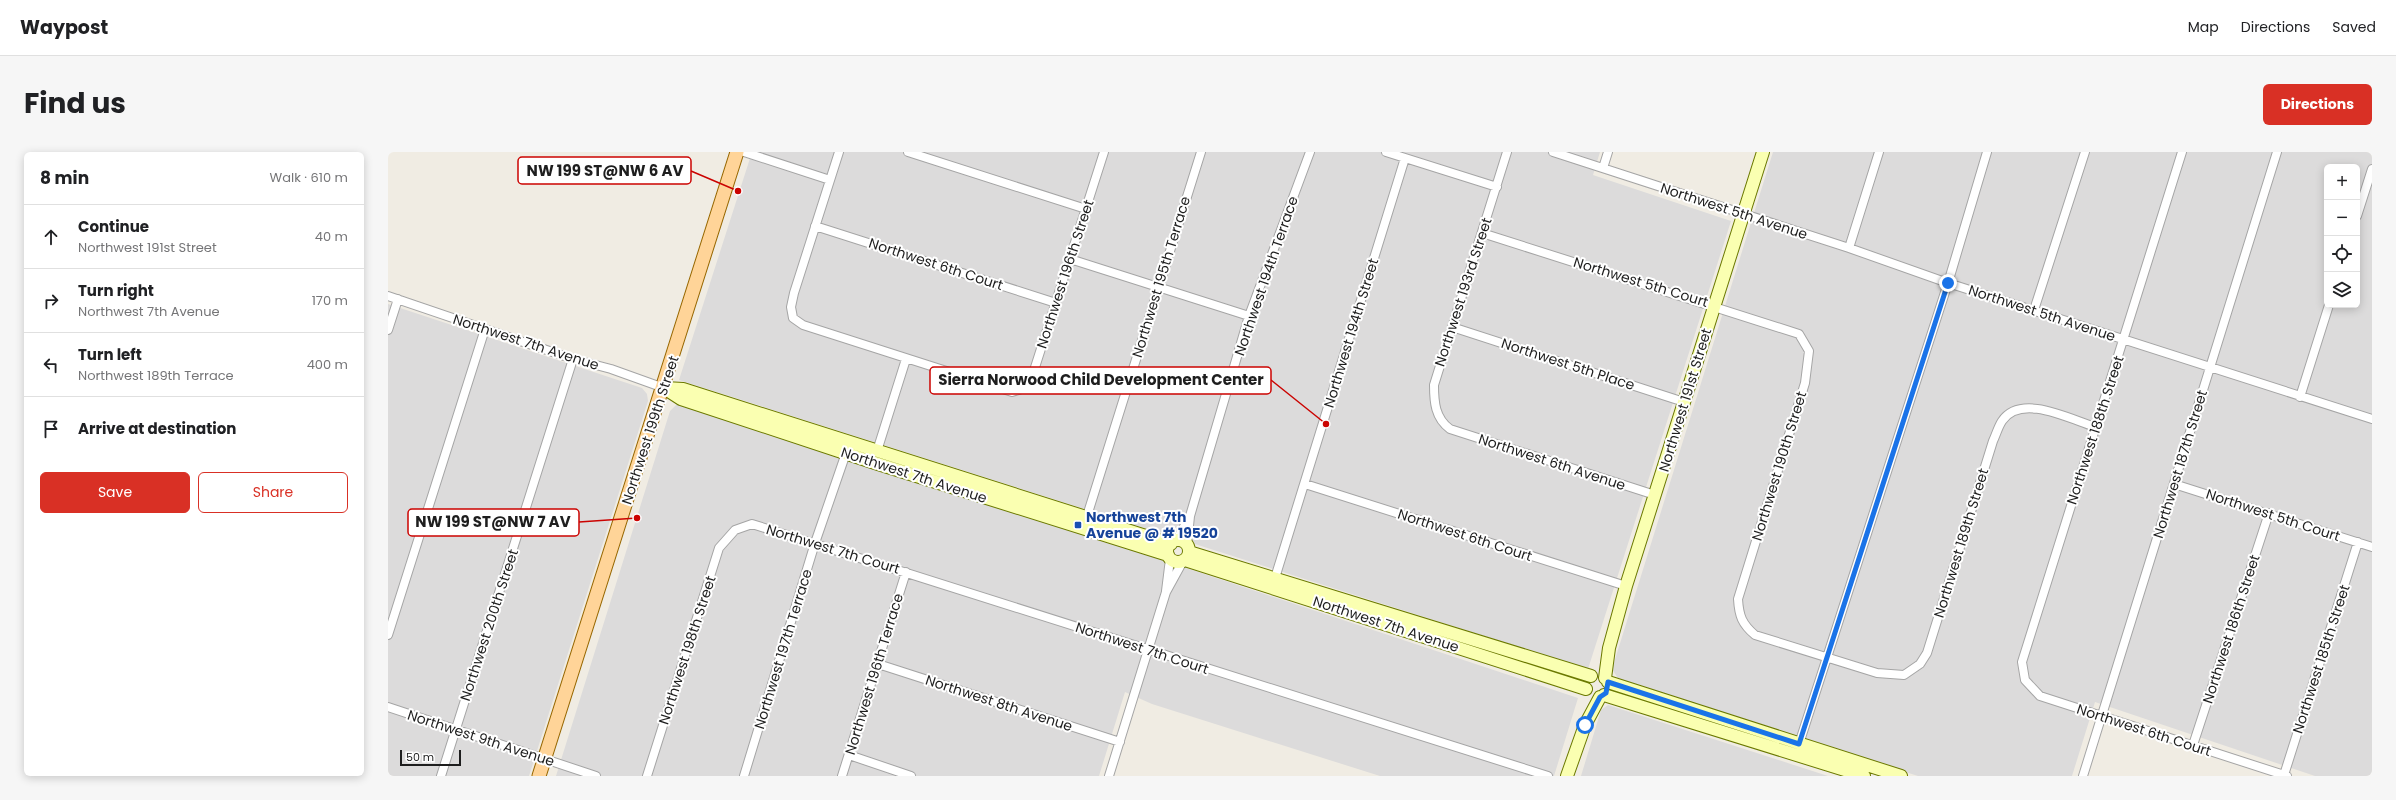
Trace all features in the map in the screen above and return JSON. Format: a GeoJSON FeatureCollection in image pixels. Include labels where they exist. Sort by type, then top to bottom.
{"type":"FeatureCollection","features":[{"type":"Feature","properties":{"kind":"main road","name":"Northwest 199th Street"},"geometry":{"type":"LineString","coordinates":[[539,776],[664,388],[737,152]]}},
{"type":"Feature","properties":{"kind":"street"},"geometry":{"type":"LineString","coordinates":[[744,152],[830,180]]}},
{"type":"Feature","properties":{"kind":"street"},"geometry":{"type":"LineString","coordinates":[[839,152],[794,293],[791,307],[793,318],[803,325],[906,359],[877,451]]}},
{"type":"Feature","properties":{"kind":"street"},"geometry":{"type":"LineString","coordinates":[[908,152],[1086,209]]}},
{"type":"Feature","properties":{"kind":"street","name":"Northwest 196th Street"},"geometry":{"type":"LineString","coordinates":[[906,359],[1007,391],[1019,391],[1030,383],[1104,152]]}},
{"type":"Feature","properties":{"kind":"street","name":"Northwest 195th Terrace"},"geometry":{"type":"LineString","coordinates":[[1087,516],[1201,152]]}},
{"type":"Feature","properties":{"kind":"street","name":"Northwest 194th Terrace"},"geometry":{"type":"LineString","coordinates":[[1109,776],[1179,552],[1250,316],[1310,152]]}},
{"type":"Feature","properties":{"kind":"street"},"geometry":{"type":"LineString","coordinates":[[1386,152],[1497,187]]}},
{"type":"Feature","properties":{"kind":"street","name":"Northwest 193rd Street"},"geometry":{"type":"LineString","coordinates":[[1450,429],[1442,423],[1434,406],[1434,385],[1508,152]]}},
{"type":"Feature","properties":{"kind":"street","name":"Northwest 5th Avenue"},"geometry":{"type":"LineString","coordinates":[[1552,152],[1849,248],[1948,283],[2372,419]]}},
{"type":"Feature","properties":{"kind":"street"},"geometry":{"type":"LineString","coordinates":[[1603,168],[1608,152]]}},
{"type":"Feature","properties":{"kind":"street","name":"Northwest 191st Street"},"geometry":{"type":"LineString","coordinates":[[1600,678],[1626,586],[1763,152]]}},
{"type":"Feature","properties":{"kind":"street"},"geometry":{"type":"LineString","coordinates":[[1849,248],[1879,152]]}},
{"type":"Feature","properties":{"kind":"street"},"geometry":{"type":"LineString","coordinates":[[1799,744],[1829,656],[1948,283],[1987,152]]}},
{"type":"Feature","properties":{"kind":"street"},"geometry":{"type":"LineString","coordinates":[[2034,310],[2085,152]]}},
{"type":"Feature","properties":{"kind":"street","name":"Northwest 188th Street"},"geometry":{"type":"LineString","coordinates":[[2022,662],[2182,152]]}},
{"type":"Feature","properties":{"kind":"street","name":"Northwest 187th Street"},"geometry":{"type":"LineString","coordinates":[[2083,776],[2277,152]]}},
{"type":"Feature","properties":{"kind":"street","name":"Northwest 194th Street"},"geometry":{"type":"LineString","coordinates":[[1275,578],[1405,158]]}},
{"type":"Feature","properties":{"kind":"street"},"geometry":{"type":"LineString","coordinates":[[2360,207],[2372,169]]}},
{"type":"Feature","properties":{"kind":"street","name":"Northwest 6th Court"},"geometry":{"type":"LineString","coordinates":[[816,226],[1056,303]]}},
{"type":"Feature","properties":{"kind":"street","name":"Northwest 5th Court"},"geometry":{"type":"LineString","coordinates":[[1482,233],[1715,305],[1799,334]]}},
{"type":"Feature","properties":{"kind":"street"},"geometry":{"type":"LineString","coordinates":[[1070,259],[1250,316]]}},
{"type":"Feature","properties":{"kind":"street","name":"Northwest 7th Avenue"},"geometry":{"type":"LineString","coordinates":[[388,296],[573,359],[611,369],[664,388],[681,399],[846,453],[1179,552],[1275,578],[1546,664],[1600,678],[1901,776]]}},
{"type":"Feature","properties":{"kind":"street"},"geometry":{"type":"LineString","coordinates":[[388,330],[398,300]]}},
{"type":"Feature","properties":{"kind":"street"},"geometry":{"type":"LineString","coordinates":[[2300,397],[2328,308]]}},
{"type":"Feature","properties":{"kind":"street","name":"Northwest 5th Place"},"geometry":{"type":"LineString","coordinates":[[1452,327],[1684,402]]}},
{"type":"Feature","properties":{"kind":"street"},"geometry":{"type":"LineString","coordinates":[[388,635],[485,329]]}},
{"type":"Feature","properties":{"kind":"street","name":"Northwest 190th Street"},"geometry":{"type":"LineString","coordinates":[[1799,334],[1809,351],[1805,383],[1738,599],[1739,614],[1744,625],[1756,635],[1829,656]]}},
{"type":"Feature","properties":{"kind":"street","name":"Northwest 200th Street"},"geometry":{"type":"LineString","coordinates":[[441,776],[573,359]]}},
{"type":"Feature","properties":{"kind":"street","name":"Northwest 7th Avenue"},"geometry":{"type":"LineString","coordinates":[[664,388],[683,389],[1087,516],[1179,552],[1595,694],[1864,776]]}},
{"type":"Feature","properties":{"kind":"street","name":"Northwest 189th Street"},"geometry":{"type":"LineString","coordinates":[[1829,656],[1877,673],[1904,675],[1920,664],[1927,653],[1993,442],[2002,422],[2016,410],[2035,407],[2095,427]]}},
{"type":"Feature","properties":{"kind":"street","name":"Northwest 6th Avenue"},"geometry":{"type":"LineString","coordinates":[[1450,429],[1655,495]]}},
{"type":"Feature","properties":{"kind":"street","name":"Northwest 197th Terrace"},"geometry":{"type":"LineString","coordinates":[[744,776],[815,543],[846,453]]}},
{"type":"Feature","properties":{"kind":"street","name":"Northwest 6th Court"},"geometry":{"type":"LineString","coordinates":[[1305,484],[1626,586]]}},
{"type":"Feature","properties":{"kind":"street","name":"Northwest 5th Court"},"geometry":{"type":"LineString","coordinates":[[2174,484],[2372,547]]}},
{"type":"Feature","properties":{"kind":"street","name":"Northwest 186th Street"},"geometry":{"type":"LineString","coordinates":[[2193,745],[2269,513]]}},
{"type":"Feature","properties":{"kind":"street","name":"Northwest 7th Court"},"geometry":{"type":"LineString","coordinates":[[735,530],[752,524],[815,543],[1548,776]]}},
{"type":"Feature","properties":{"kind":"street","name":"Northwest 198th Street"},"geometry":{"type":"LineString","coordinates":[[647,776],[719,548],[735,530]]}},
{"type":"Feature","properties":{"kind":"street","name":"Northwest 185th Street"},"geometry":{"type":"LineString","coordinates":[[2286,776],[2358,542]]}},
{"type":"Feature","properties":{"kind":"street","name":"Northwest 194th Terrace"},"geometry":{"type":"LineString","coordinates":[[1166,592],[1179,552]]}},
{"type":"Feature","properties":{"kind":"street","name":"Northwest 196th Terrace"},"geometry":{"type":"LineString","coordinates":[[842,776],[906,572]]}},
{"type":"Feature","properties":{"kind":"street","name":"Northwest 6th Court"},"geometry":{"type":"LineString","coordinates":[[2022,662],[2025,680],[2040,696],[2286,776]]}},
{"type":"Feature","properties":{"kind":"street","name":"Northwest 8th Avenue"},"geometry":{"type":"LineString","coordinates":[[878,664],[1120,742]]}},
{"type":"Feature","properties":{"kind":"street"},"geometry":{"type":"LineString","coordinates":[[1567,776],[1595,694],[1587,680],[1600,678],[1608,689],[1595,694]]}},
{"type":"Feature","properties":{"kind":"street","name":"Northwest 9th Avenue"},"geometry":{"type":"LineString","coordinates":[[388,707],[596,776]]}},
{"type":"Feature","properties":{"kind":"street"},"geometry":{"type":"LineString","coordinates":[[849,755],[911,776]]}},
{"type":"Feature","properties":{"kind":"shaded area"},"geometry":{"type":"Polygon","coordinates":[[[752,152],[1600,152],[1593,175],[1731,221],[1588,669],[679,380],[752,152]]]}},
{"type":"Feature","properties":{"kind":"shaded area"},"geometry":{"type":"Polygon","coordinates":[[[1773,152],[2372,152],[2372,776],[2315,776],[2095,702],[2072,776],[1918,776],[1619,680],[1612,669],[1773,152]]]}},
{"type":"Feature","properties":{"kind":"shaded area"},"geometry":{"type":"Polygon","coordinates":[[[388,304],[642,388],[647,394],[648,401],[529,776],[388,776],[388,304]]]}},
{"type":"Feature","properties":{"kind":"shaded area"},"geometry":{"type":"Polygon","coordinates":[[[677,404],[1156,558],[1578,698],[1554,776],[1380,776],[1152,704],[1125,692],[1099,776],[556,776],[670,411],[677,404]]]}},
{"type":"Feature","properties":{"kind":"shaded area"},"geometry":{"type":"Polygon","coordinates":[[[1608,705],[1828,776],[1581,776],[1601,710],[1608,705]]]}},
{"type":"Feature","properties":{"kind":"place","name":"NW 199 ST@NW 6 AV"},"geometry":{"type":"Point","coordinates":[738,191]}},
{"type":"Feature","properties":{"kind":"place","name":"Sierra Norwood Child Development Center"},"geometry":{"type":"Point","coordinates":[1326,424]}},
{"type":"Feature","properties":{"kind":"place","name":"NW 199 ST@NW 7 AV"},"geometry":{"type":"Point","coordinates":[637,518]}},
{"type":"Feature","properties":{"kind":"place","name":"Northwest 7th Avenue @ # 19520"},"geometry":{"type":"Point","coordinates":[1078,525]}},
{"type":"Feature","properties":{"kind":"route"},"geometry":{"type":"LineString","coordinates":[[1585,725],[1596,703],[1600,697],[1606,693],[1608,689],[1608,682],[1644,695],[1799,744],[1829,656],[1948,283]]}}]}
